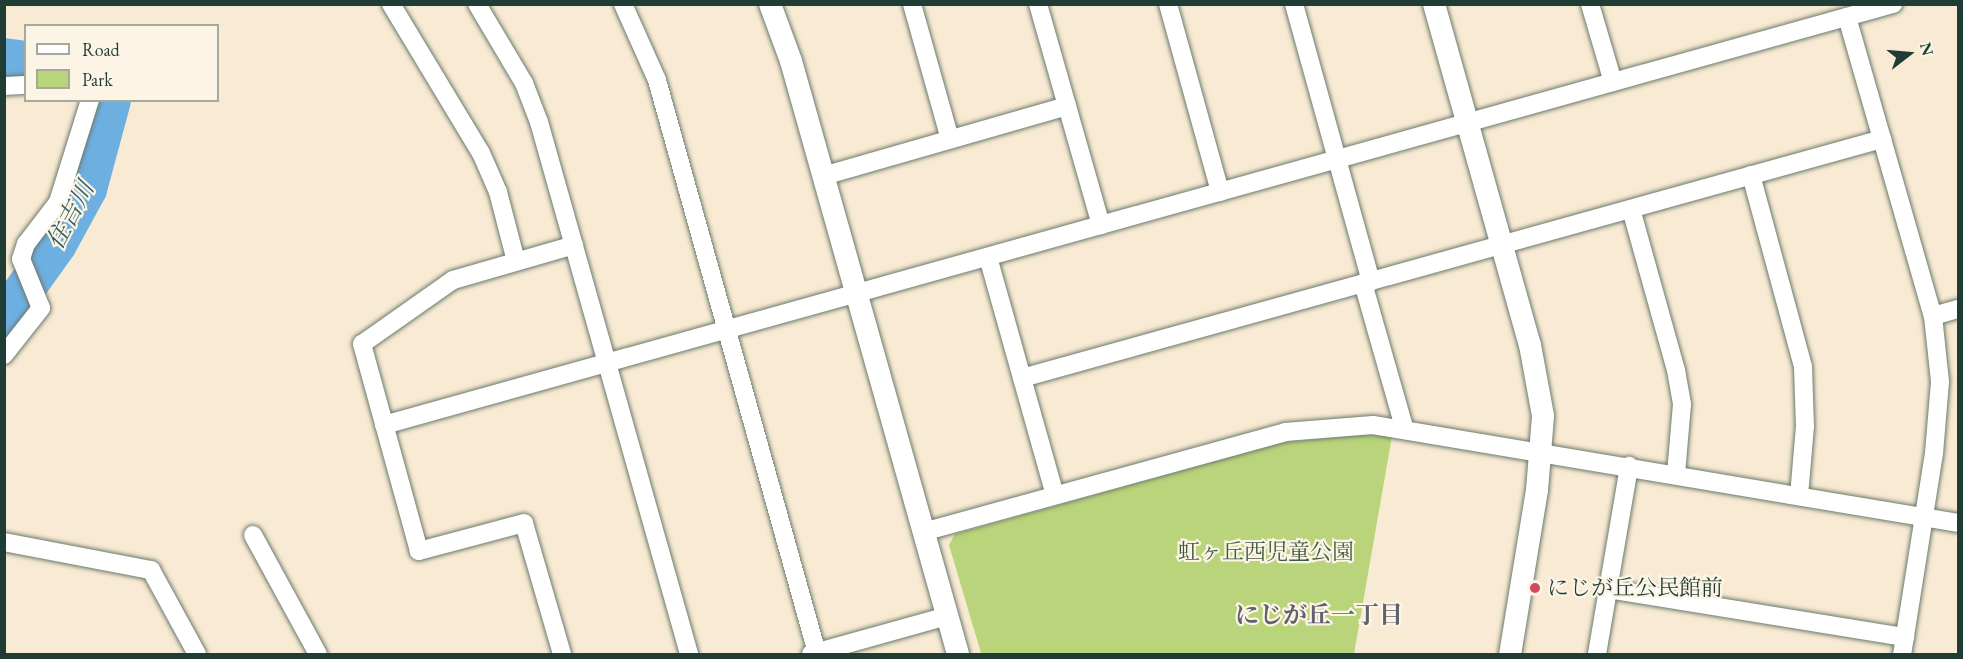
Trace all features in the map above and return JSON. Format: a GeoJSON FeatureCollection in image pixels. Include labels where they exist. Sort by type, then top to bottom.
{"type":"FeatureCollection","features":[{"type":"Feature","properties":{"kind":"street"},"geometry":{"type":"LineString","coordinates":[[391,4],[481,153],[498,192],[516,261]]}},
{"type":"Feature","properties":{"kind":"street"},"geometry":{"type":"LineString","coordinates":[[477,4],[524,83],[574,245],[689,654]]}},
{"type":"Feature","properties":{"kind":"street"},"geometry":{"type":"LineString","coordinates":[[623,4],[657,80],[814,654],[947,616]]}},
{"type":"Feature","properties":{"kind":"street"},"geometry":{"type":"LineString","coordinates":[[771,4],[823,176],[958,654]]}},
{"type":"Feature","properties":{"kind":"street"},"geometry":{"type":"LineString","coordinates":[[912,4],[950,139]]}},
{"type":"Feature","properties":{"kind":"street"},"geometry":{"type":"LineString","coordinates":[[1038,4],[1101,225]]}},
{"type":"Feature","properties":{"kind":"street"},"geometry":{"type":"LineString","coordinates":[[1168,4],[1220,192]]}},
{"type":"Feature","properties":{"kind":"street"},"geometry":{"type":"LineString","coordinates":[[1294,4],[1337,160],[1404,427]]}},
{"type":"Feature","properties":{"kind":"street"},"geometry":{"type":"LineString","coordinates":[[1434,4],[1538,382],[1541,451],[1510,654]]}},
{"type":"Feature","properties":{"kind":"street"},"geometry":{"type":"LineString","coordinates":[[1590,4],[1612,82]]}},
{"type":"Feature","properties":{"kind":"street"},"geometry":{"type":"LineString","coordinates":[[384,425],[1893,4]]}},
{"type":"Feature","properties":{"kind":"street"},"geometry":{"type":"LineString","coordinates":[[1608,589],[1903,650],[1924,517],[1940,382],[1933,316],[1847,17]]}},
{"type":"Feature","properties":{"kind":"street"},"geometry":{"type":"LineString","coordinates":[[4,86],[24,85]]}},
{"type":"Feature","properties":{"kind":"street"},"geometry":{"type":"LineString","coordinates":[[4,355],[41,308],[21,259],[26,244],[58,202],[70,174],[89,102]]}},
{"type":"Feature","properties":{"kind":"street"},"geometry":{"type":"LineString","coordinates":[[823,176],[1067,106]]}},
{"type":"Feature","properties":{"kind":"street"},"geometry":{"type":"LineString","coordinates":[[1022,378],[1882,139]]}},
{"type":"Feature","properties":{"kind":"street"},"geometry":{"type":"LineString","coordinates":[[1751,175],[1803,367],[1805,426],[1800,496]]}},
{"type":"Feature","properties":{"kind":"street"},"geometry":{"type":"LineString","coordinates":[[1631,209],[1676,370],[1682,404],[1676,474]]}},
{"type":"Feature","properties":{"kind":"street"},"geometry":{"type":"LineString","coordinates":[[562,654],[524,523],[419,552],[362,344],[453,280],[574,245]]}},
{"type":"Feature","properties":{"kind":"street"},"geometry":{"type":"LineString","coordinates":[[988,257],[1055,495]]}},
{"type":"Feature","properties":{"kind":"street"},"geometry":{"type":"LineString","coordinates":[[1933,316],[1959,309]]}},
{"type":"Feature","properties":{"kind":"street"},"geometry":{"type":"LineString","coordinates":[[923,532],[1285,432],[1340,425],[1404,427],[1959,523]]}},
{"type":"Feature","properties":{"kind":"street"},"geometry":{"type":"LineString","coordinates":[[1597,654],[1629,466]]}},
{"type":"Feature","properties":{"kind":"street"},"geometry":{"type":"LineString","coordinates":[[253,535],[318,654]]}},
{"type":"Feature","properties":{"kind":"street"},"geometry":{"type":"LineString","coordinates":[[4,542],[151,570],[197,654]]}},
{"type":"Feature","properties":{"kind":"green space","name":"虹ヶ丘西児童公園"},"geometry":{"type":"Polygon","coordinates":[[[1363,435],[1392,436],[1354,654],[981,653],[949,545],[955,534],[1284,442],[1363,435]]]}},
{"type":"Feature","properties":{"kind":"waterway","name":"住吉川"},"geometry":{"type":"LineString","coordinates":[[4,58],[24,61]]}},
{"type":"Feature","properties":{"kind":"waterway","name":"住吉川"},"geometry":{"type":"LineString","coordinates":[[4,318],[57,244],[87,189],[110,102]]}},
{"type":"Feature","properties":{"kind":"place","name":"にじが丘公民館前"},"geometry":{"type":"Point","coordinates":[1535,588]}},
{"type":"Feature","properties":{"kind":"district","name":"にじが丘一丁目"},"geometry":{"type":"Point","coordinates":[1319,615]}}]}
